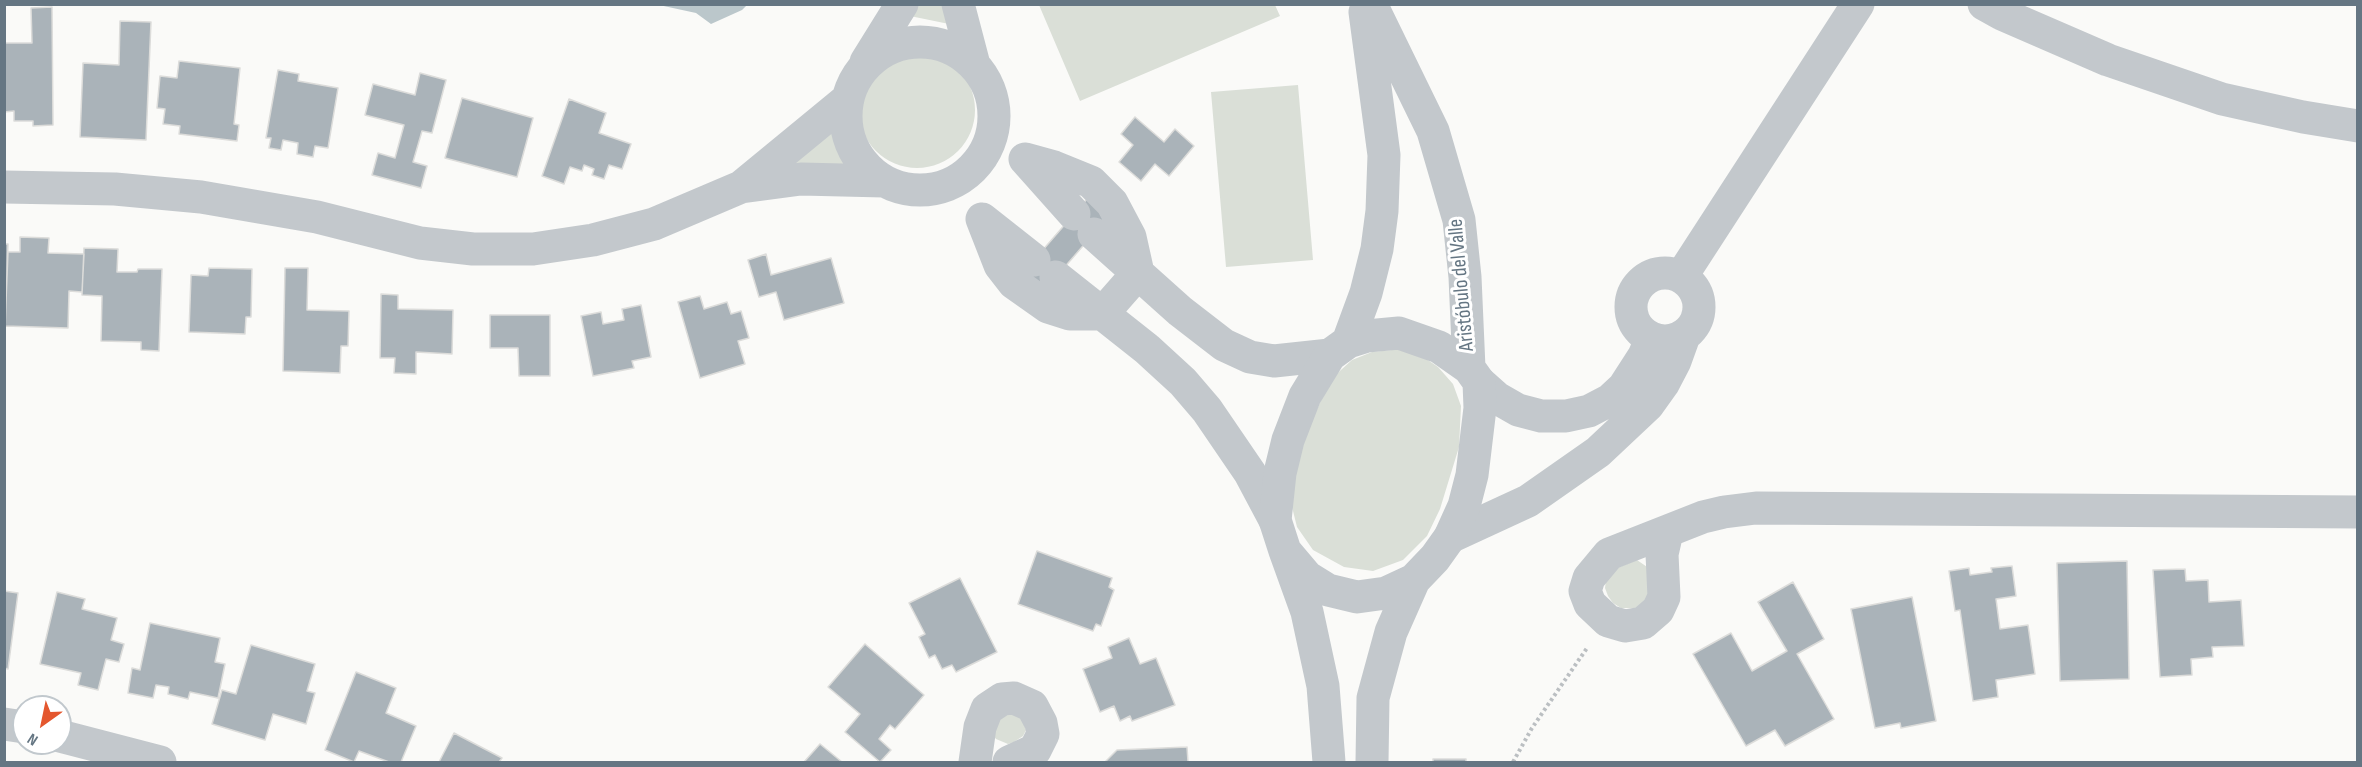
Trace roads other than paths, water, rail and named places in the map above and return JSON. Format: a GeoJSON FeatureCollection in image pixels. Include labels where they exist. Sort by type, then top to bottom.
{"type":"FeatureCollection","features":[{"type":"Feature","properties":{"kind":"street"},"geometry":{"type":"LineString","coordinates":[[902,4],[861,70],[848,99],[846,123],[852,146],[865,166],[884,181],[901,188],[920,190],[943,188],[963,177],[979,161],[990,141],[994,119],[992,99],[985,81],[974,65],[958,4]]}},
{"type":"Feature","properties":{"kind":"street"},"geometry":{"type":"LineString","coordinates":[[1275,520],[1280,473],[1288,440],[1305,396],[1339,349],[1366,293],[1374,260],[1382,212],[1384,155],[1365,4]]}},
{"type":"Feature","properties":{"kind":"street","name":"Aristóbulo del Valle"},"geometry":{"type":"LineString","coordinates":[[1371,4],[1433,131],[1459,220],[1474,375],[1480,408],[1472,475],[1464,506],[1450,537],[1435,558],[1414,580]]}},
{"type":"Feature","properties":{"kind":"street"},"geometry":{"type":"LineString","coordinates":[[1681,277],[1858,4]]}},
{"type":"Feature","properties":{"kind":"street"},"geometry":{"type":"LineString","coordinates":[[1984,4],[2108,60],[2222,99],[2303,117],[2358,126]]}},
{"type":"Feature","properties":{"kind":"street"},"geometry":{"type":"LineString","coordinates":[[861,70],[880,53],[904,43],[929,42],[953,50],[974,65]]}},
{"type":"Feature","properties":{"kind":"street"},"geometry":{"type":"LineString","coordinates":[[741,187],[848,99]]}},
{"type":"Feature","properties":{"kind":"street"},"geometry":{"type":"LineString","coordinates":[[994,119],[1025,159],[1084,224],[1180,310],[1224,345],[1250,357],[1274,361],[1339,349],[1367,336],[1399,333],[1439,347],[1474,375],[1497,398],[1518,410],[1541,416],[1566,417],[1589,411],[1610,400],[1635,372],[1651,339]]}},
{"type":"Feature","properties":{"kind":"street"},"geometry":{"type":"LineString","coordinates":[[1025,159],[1054,167],[1091,182],[1112,203],[1130,237],[1138,273]]}},
{"type":"Feature","properties":{"kind":"street"},"geometry":{"type":"LineString","coordinates":[[4,187],[115,189],[201,197],[317,217],[420,243],[473,249],[533,249],[593,240],[654,224],[741,187],[801,179],[884,181]]}},
{"type":"Feature","properties":{"kind":"street"},"geometry":{"type":"LineString","coordinates":[[943,188],[1176,376],[1207,410],[1250,473],[1275,520],[1307,612],[1323,686],[1329,762]]}},
{"type":"Feature","properties":{"kind":"street"},"geometry":{"type":"LineString","coordinates":[[982,219],[1000,265],[1014,283],[1048,307],[1070,314],[1102,314],[1138,273]]}},
{"type":"Feature","properties":{"kind":"street"},"geometry":{"type":"LineString","coordinates":[[1659,273],[1671,273],[1691,284],[1697,294],[1698,318],[1684,336],[1674,341],[1651,339],[1635,325],[1630,303],[1633,292],[1640,283],[1659,273]]}},
{"type":"Feature","properties":{"kind":"street"},"geometry":{"type":"LineString","coordinates":[[1450,537],[1528,501],[1583,463],[1630,423],[1648,405],[1663,384],[1684,336]]}},
{"type":"Feature","properties":{"kind":"street"},"geometry":{"type":"LineString","coordinates":[[1566,417],[1583,463]]}},
{"type":"Feature","properties":{"kind":"street"},"geometry":{"type":"LineString","coordinates":[[1667,532],[1662,554],[1664,597],[1658,610],[1643,623],[1625,626],[1608,621],[1590,604],[1585,591],[1593,572],[1609,554],[1703,517],[1756,508],[2358,512]]}},
{"type":"Feature","properties":{"kind":"street"},"geometry":{"type":"LineString","coordinates":[[1285,551],[1306,577],[1328,590],[1357,597],[1386,593],[1414,580]]}},
{"type":"Feature","properties":{"kind":"street"},"geometry":{"type":"LineString","coordinates":[[1372,762],[1373,698],[1391,632],[1414,580]]}},
{"type":"Feature","properties":{"kind":"street"},"geometry":{"type":"LineString","coordinates":[[975,762],[980,727],[987,709],[1002,699],[1014,698],[1032,706],[1041,723],[1042,734],[1035,750],[1027,756],[1009,762]]}},
{"type":"Feature","properties":{"kind":"street"},"geometry":{"type":"LineString","coordinates":[[72,739],[160,762]]}}]}
